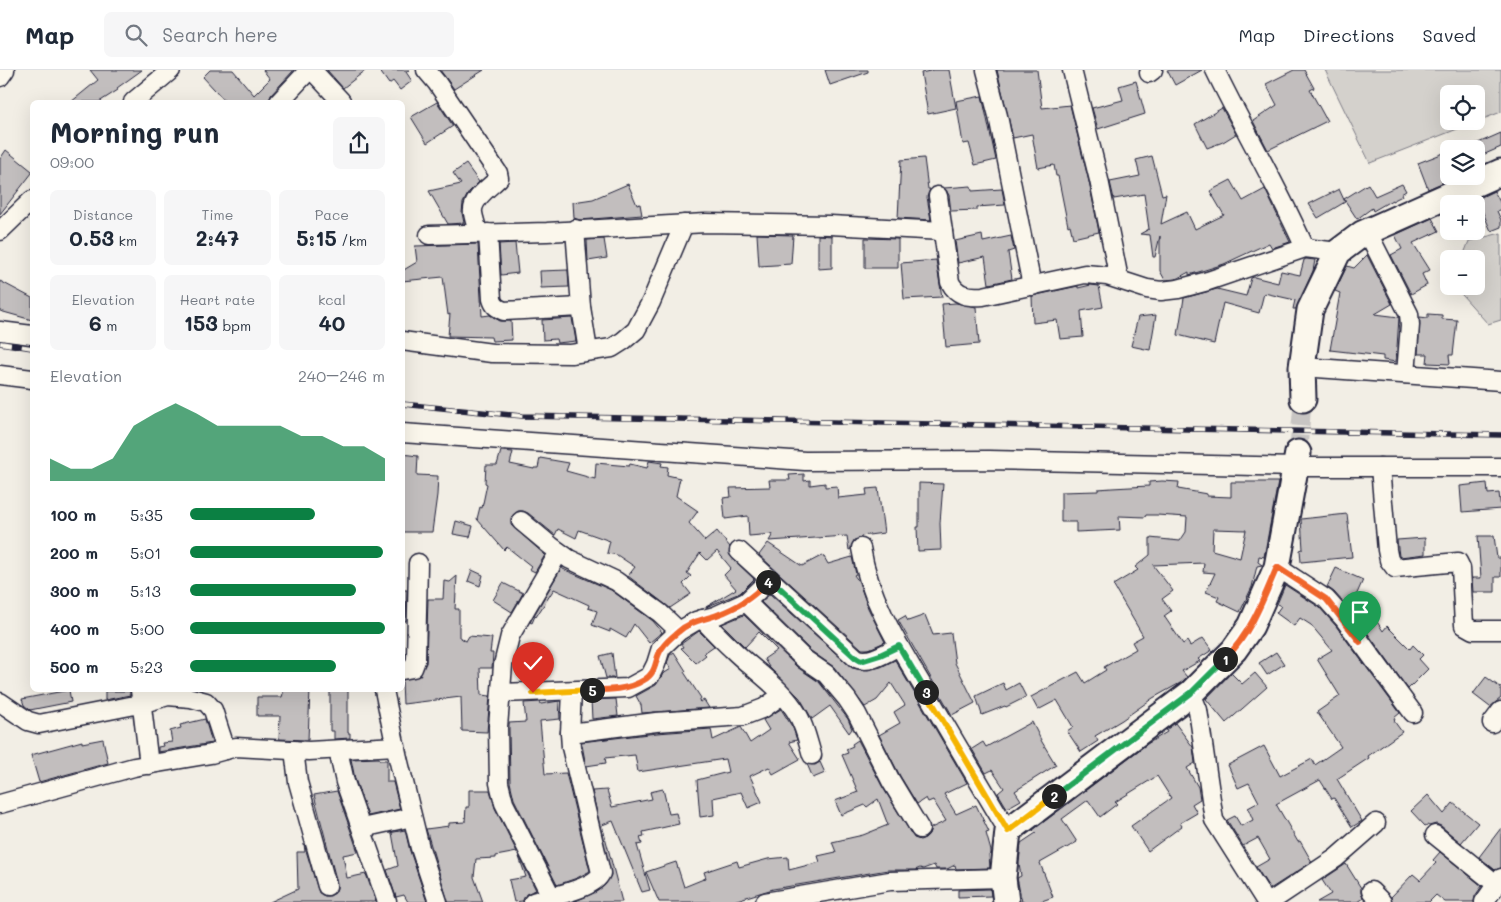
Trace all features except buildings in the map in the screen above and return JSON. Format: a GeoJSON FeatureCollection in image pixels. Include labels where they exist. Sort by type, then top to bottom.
{"type":"FeatureCollection","features":[{"type":"Feature","properties":{"kind":"street"},"geometry":{"type":"LineString","coordinates":[[0,77],[5,70]]}},
{"type":"Feature","properties":{"kind":"street"},"geometry":{"type":"LineString","coordinates":[[136,100],[171,70]]}},
{"type":"Feature","properties":{"kind":"street"},"geometry":{"type":"LineString","coordinates":[[281,100],[311,70],[340,100]]}},
{"type":"Feature","properties":{"kind":"street"},"geometry":{"type":"LineString","coordinates":[[426,70],[437,83],[498,173],[499,178],[480,196],[473,207],[473,213],[483,233],[494,305],[504,311],[581,307]]}},
{"type":"Feature","properties":{"kind":"street"},"geometry":{"type":"LineString","coordinates":[[986,70],[998,116],[1032,286]]}},
{"type":"Feature","properties":{"kind":"street"},"geometry":{"type":"LineString","coordinates":[[1072,70],[1099,180],[1119,279]]}},
{"type":"Feature","properties":{"kind":"street"},"geometry":{"type":"LineString","coordinates":[[1216,70],[1237,116],[1288,210],[1305,248]]}},
{"type":"Feature","properties":{"kind":"street"},"geometry":{"type":"LineString","coordinates":[[1303,399],[1302,367],[1310,310],[1338,252],[1367,232],[1501,172]]}},
{"type":"Feature","properties":{"kind":"street"},"geometry":{"type":"LineString","coordinates":[[938,196],[950,282],[958,293],[966,296],[983,296],[1085,274],[1107,276],[1147,289],[1161,291],[1178,289],[1208,281],[1305,248],[1338,252]]}},
{"type":"Feature","properties":{"kind":"street"},"geometry":{"type":"LineString","coordinates":[[0,232],[30,202]]}},
{"type":"Feature","properties":{"kind":"street"},"geometry":{"type":"LineString","coordinates":[[429,235],[684,224],[830,225],[942,231]]}},
{"type":"Feature","properties":{"kind":"street"},"geometry":{"type":"LineString","coordinates":[[405,341],[492,353],[571,354],[612,348],[624,341],[636,330],[651,302],[684,224]]}},
{"type":"Feature","properties":{"kind":"street"},"geometry":{"type":"LineString","coordinates":[[575,229],[581,307],[588,351]]}},
{"type":"Feature","properties":{"kind":"street"},"geometry":{"type":"LineString","coordinates":[[1367,232],[1408,314],[1410,325],[1406,374]]}},
{"type":"Feature","properties":{"kind":"street"},"geometry":{"type":"LineString","coordinates":[[0,331],[30,335]]}},
{"type":"Feature","properties":{"kind":"street"},"geometry":{"type":"LineString","coordinates":[[1302,367],[1501,381]]}},
{"type":"Feature","properties":{"kind":"street"},"geometry":{"type":"LineString","coordinates":[[0,375],[30,379]]}},
{"type":"Feature","properties":{"kind":"street"},"geometry":{"type":"LineString","coordinates":[[405,433],[804,461],[1297,460],[1380,467],[1501,467]]}},
{"type":"Feature","properties":{"kind":"street"},"geometry":{"type":"LineString","coordinates":[[1008,831],[1191,693],[1234,650],[1251,626],[1277,567],[1297,460]]}},
{"type":"Feature","properties":{"kind":"street"},"geometry":{"type":"LineString","coordinates":[[1380,467],[1387,550],[1391,564],[1395,568],[1458,562],[1461,568],[1464,625],[1473,630],[1501,630]]}},
{"type":"Feature","properties":{"kind":"street"},"geometry":{"type":"LineString","coordinates":[[521,521],[569,559],[616,581],[660,613],[679,631]]}},
{"type":"Feature","properties":{"kind":"street"},"geometry":{"type":"LineString","coordinates":[[765,902],[890,881],[1004,890],[1008,831],[899,646],[872,589],[864,566],[861,548]]}},
{"type":"Feature","properties":{"kind":"street"},"geometry":{"type":"LineString","coordinates":[[551,896],[504,803],[499,783],[498,727],[503,665],[510,636],[559,552]]}},
{"type":"Feature","properties":{"kind":"street"},"geometry":{"type":"LineString","coordinates":[[739,552],[861,661],[899,646]]}},
{"type":"Feature","properties":{"kind":"street"},"geometry":{"type":"LineString","coordinates":[[405,669],[413,668],[416,660],[418,563]]}},
{"type":"Feature","properties":{"kind":"street"},"geometry":{"type":"LineString","coordinates":[[1277,567],[1326,599],[1344,619],[1413,713]]}},
{"type":"Feature","properties":{"kind":"street"},"geometry":{"type":"LineString","coordinates":[[502,693],[628,688],[644,681],[654,672],[661,648],[688,624],[715,616],[746,602],[770,579]]}},
{"type":"Feature","properties":{"kind":"street"},"geometry":{"type":"LineString","coordinates":[[746,602],[804,659],[826,674],[847,699],[857,714],[891,781],[920,828]]}},
{"type":"Feature","properties":{"kind":"street"},"geometry":{"type":"LineString","coordinates":[[702,619],[782,695],[798,716],[806,732],[812,755]]}},
{"type":"Feature","properties":{"kind":"street"},"geometry":{"type":"LineString","coordinates":[[533,902],[588,885],[600,878],[602,873],[571,747],[572,691]]}},
{"type":"Feature","properties":{"kind":"street"},"geometry":{"type":"LineString","coordinates":[[384,692],[412,817],[438,902]]}},
{"type":"Feature","properties":{"kind":"street"},"geometry":{"type":"LineString","coordinates":[[1191,693],[1198,710],[1214,820],[1266,902]]}},
{"type":"Feature","properties":{"kind":"street"},"geometry":{"type":"LineString","coordinates":[[570,733],[656,722],[743,716],[764,708],[782,695]]}},
{"type":"Feature","properties":{"kind":"street"},"geometry":{"type":"LineString","coordinates":[[0,702],[28,722],[40,724],[140,697],[168,696],[191,698],[206,702],[213,710],[226,750]]}},
{"type":"Feature","properties":{"kind":"street"},"geometry":{"type":"LineString","coordinates":[[140,697],[149,765]]}},
{"type":"Feature","properties":{"kind":"street"},"geometry":{"type":"LineString","coordinates":[[0,804],[134,767],[211,754],[236,747],[338,750],[396,746]]}},
{"type":"Feature","properties":{"kind":"street"},"geometry":{"type":"LineString","coordinates":[[294,750],[298,782],[327,886]]}},
{"type":"Feature","properties":{"kind":"street"},"geometry":{"type":"LineString","coordinates":[[338,750],[345,782],[387,902]]}},
{"type":"Feature","properties":{"kind":"street"},"geometry":{"type":"LineString","coordinates":[[362,828],[412,817]]}},
{"type":"Feature","properties":{"kind":"street"},"geometry":{"type":"LineString","coordinates":[[1270,902],[1336,858],[1376,823]]}},
{"type":"Feature","properties":{"kind":"street"},"geometry":{"type":"LineString","coordinates":[[1435,834],[1499,881],[1484,902]]}},
{"type":"Feature","properties":{"kind":"shaded area"},"geometry":{"type":"Polygon","coordinates":[[[1325,70],[1501,70],[1501,112],[1485,118],[1485,85],[1440,85],[1440,130],[1455,130],[1370,163],[1325,70]]]}},
{"type":"Feature","properties":{"kind":"shaded area"},"geometry":{"type":"Polygon","coordinates":[[[1501,233],[1501,320],[1488,324],[1462,295],[1485,295],[1485,250],[1466,250],[1469,241],[1485,240],[1485,237],[1501,233]]]}},
{"type":"Feature","properties":{"kind":"tunnel"},"geometry":{"type":"LineString","coordinates":[[1298,453],[1303,399]]}},
{"type":"Feature","properties":{"kind":"railway"},"geometry":{"type":"LineString","coordinates":[[0,343],[30,348]]}},
{"type":"Feature","properties":{"kind":"railway"},"geometry":{"type":"LineString","coordinates":[[405,404],[522,416],[1501,435]]}},
{"type":"Feature","properties":{"kind":"route"},"geometry":{"type":"LineString","coordinates":[[533,693],[628,688],[644,681],[654,672],[661,648],[679,631],[688,624],[715,616],[746,602],[770,579],[861,661],[899,646],[1008,831],[1191,693],[1234,650],[1251,626],[1277,567],[1326,599],[1344,619],[1360,642]]}}]}
